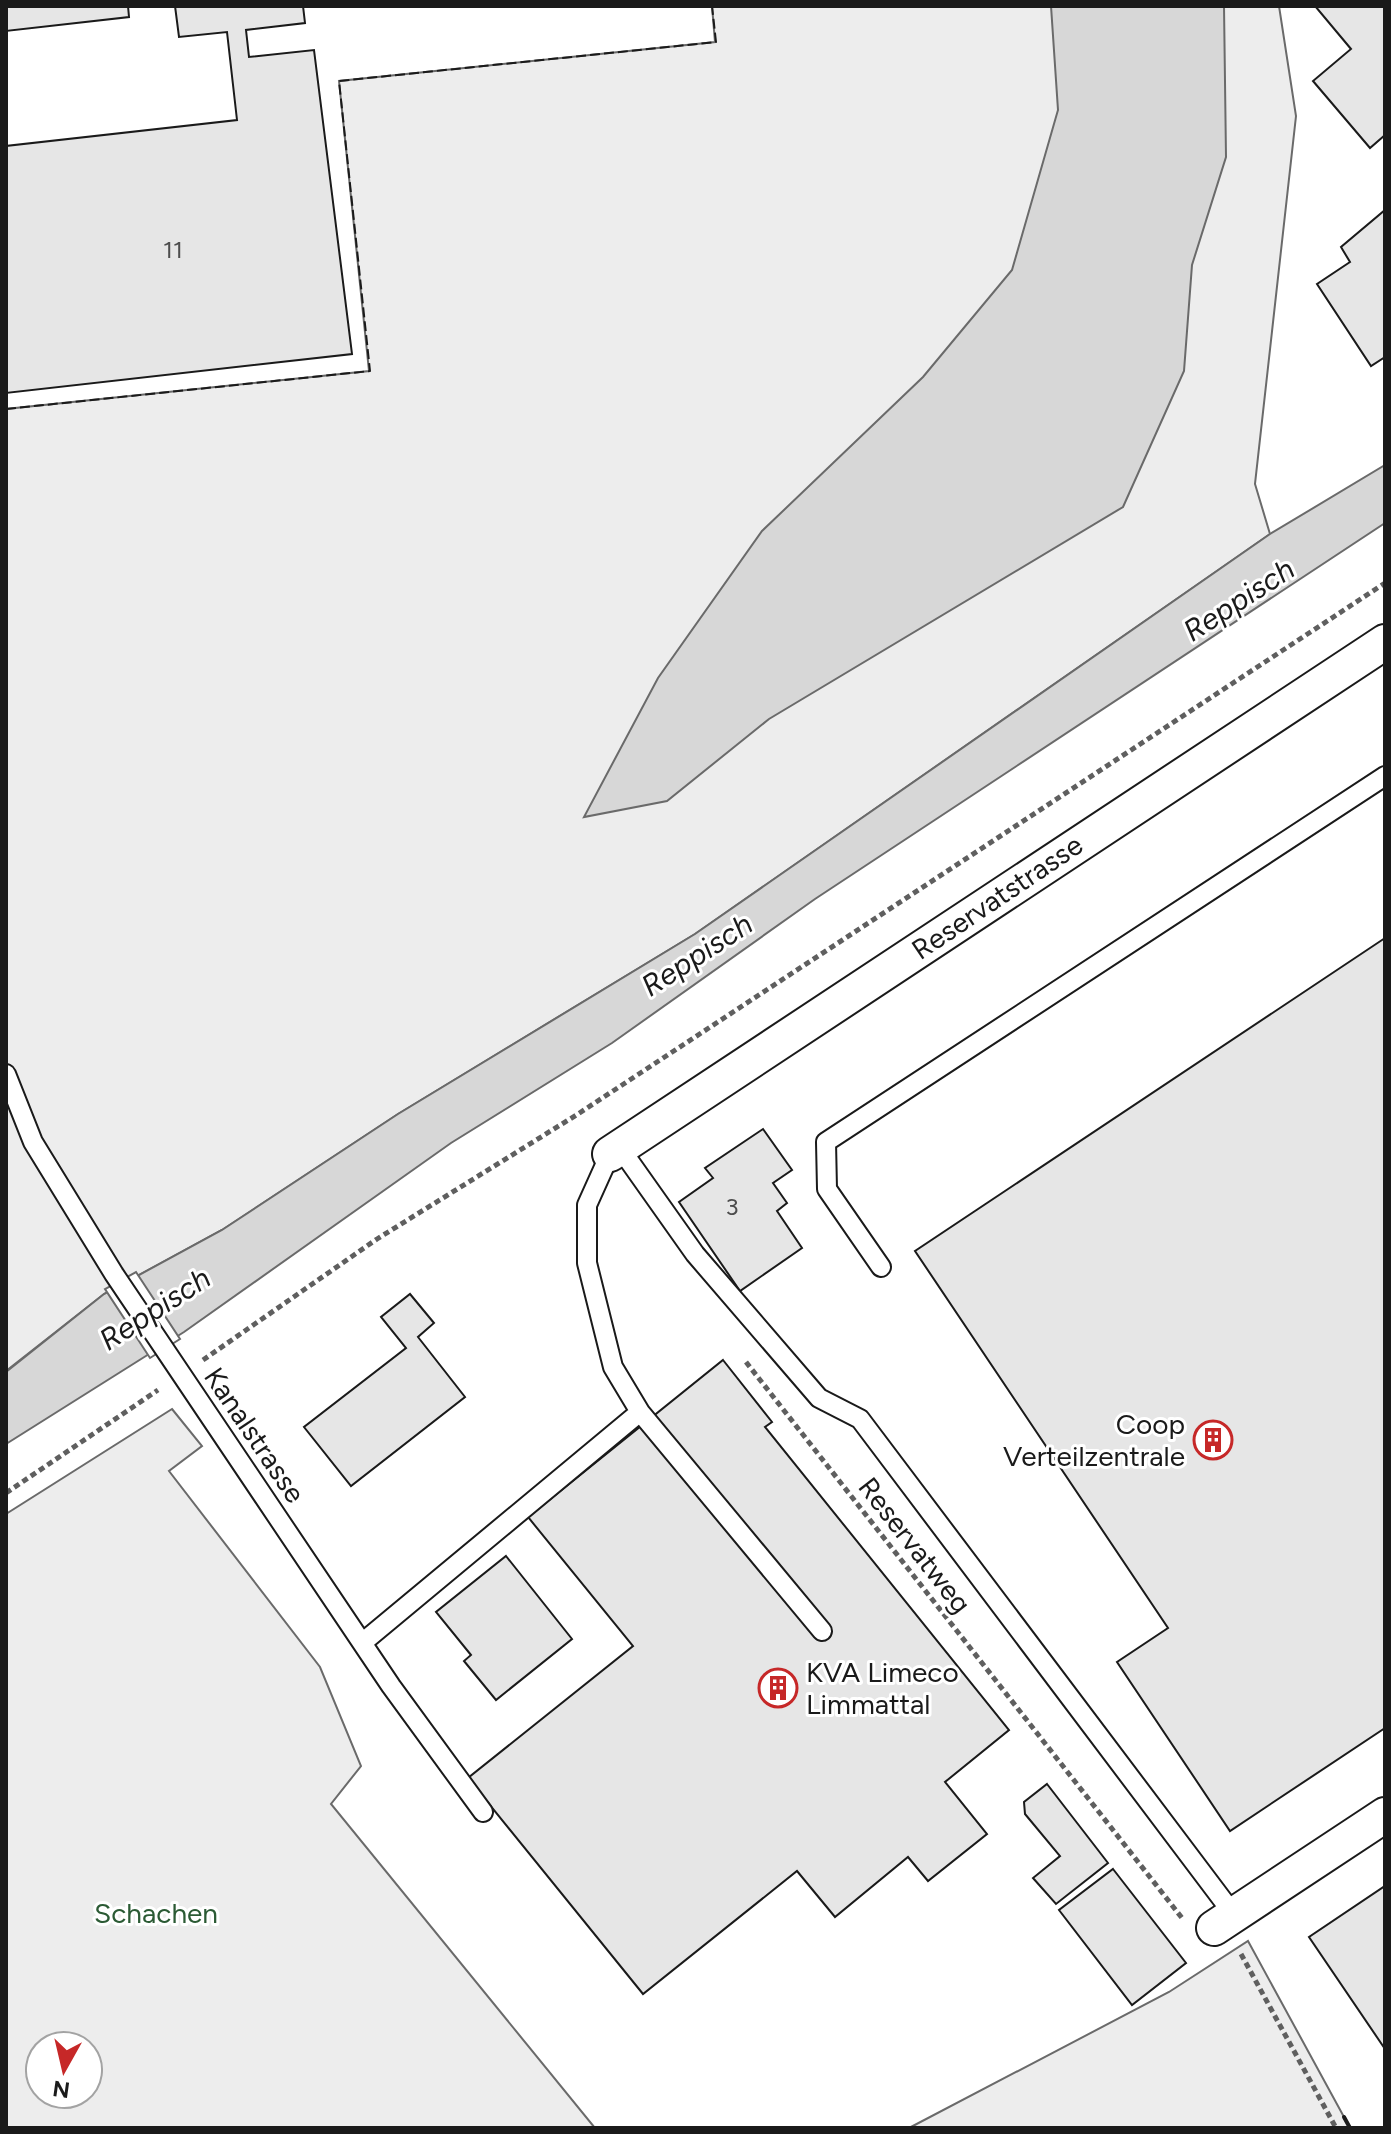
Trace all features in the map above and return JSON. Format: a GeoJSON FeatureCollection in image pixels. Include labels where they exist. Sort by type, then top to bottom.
{"type":"FeatureCollection","features":[{"type":"Feature","properties":{"kind":"street","name":"Reservatstrasse"},"geometry":{"type":"LineString","coordinates":[[615,1151],[1385,642]]}},
{"type":"Feature","properties":{"kind":"street"},"geometry":{"type":"LineString","coordinates":[[1215,1923],[1385,1815]]}},
{"type":"Feature","properties":{"kind":"lane"},"geometry":{"type":"LineString","coordinates":[[881,1267],[827,1189],[826,1142],[1385,776]]}},
{"type":"Feature","properties":{"kind":"lane","name":"Kanalstrasse"},"geometry":{"type":"LineString","coordinates":[[6,1074],[33,1142],[114,1274],[362,1643],[483,1812]]}},
{"type":"Feature","properties":{"kind":"lane"},"geometry":{"type":"LineString","coordinates":[[822,1631],[640,1412],[613,1367],[587,1263],[587,1205],[615,1151],[695,1254],[819,1398],[860,1419],[1215,1923]]}},
{"type":"Feature","properties":{"kind":"lane"},"geometry":{"type":"LineString","coordinates":[[362,1643],[640,1412]]}},
{"type":"Feature","properties":{"kind":"path"},"geometry":{"type":"LineString","coordinates":[[6,1493],[177,1369],[578,1114],[1385,583]]}},
{"type":"Feature","properties":{"kind":"path","name":"Reservatweg"},"geometry":{"type":"LineString","coordinates":[[737,1350],[1215,1923],[1336,2128]]}},
{"type":"Feature","properties":{"kind":"shaded area"},"geometry":{"type":"Polygon","coordinates":[[[712,6],[1279,6],[1296,116],[1255,484],[1270,534],[695,934],[398,1114],[222,1230],[104,1294],[6,1371],[6,409],[369,371],[339,81],[715,42],[712,6]]]}},
{"type":"Feature","properties":{"kind":"shaded area","name":"Schachen"},"geometry":{"type":"Polygon","coordinates":[[[172,1409],[202,1446],[169,1471],[320,1667],[361,1766],[331,1804],[595,2128],[6,2128],[6,1514],[172,1409]]]}},
{"type":"Feature","properties":{"kind":"shaded area"},"geometry":{"type":"Polygon","coordinates":[[[1248,1941],[1350,2128],[909,2128],[1169,1992],[1248,1941]]]}},
{"type":"Feature","properties":{"kind":"water"},"geometry":{"type":"Polygon","coordinates":[[[1051,6],[1224,6],[1226,157],[1192,265],[1184,371],[1123,507],[769,719],[667,801],[584,817],[658,678],[762,531],[923,377],[1012,270],[1058,110],[1051,6]]]}},
{"type":"Feature","properties":{"kind":"water","name":"Reppisch"},"geometry":{"type":"Polygon","coordinates":[[[1385,465],[1385,523],[815,899],[612,1043],[451,1143],[184,1332],[6,1444],[6,1372],[104,1294],[222,1230],[398,1114],[695,934],[1270,534],[1385,465]]]}},
{"type":"Feature","properties":{"kind":"pier"},"geometry":{"type":"Polygon","coordinates":[[[136,1272],[180,1339],[150,1358],[105,1289],[136,1272]]]}},
{"type":"Feature","properties":{"kind":"building"},"geometry":{"type":"Polygon","coordinates":[[[6,6],[128,6],[129,17],[6,31],[6,6]]]}},
{"type":"Feature","properties":{"kind":"building"},"geometry":{"type":"Polygon","coordinates":[[[175,6],[303,6],[305,23],[246,30],[249,57],[314,50],[352,354],[6,393],[6,146],[237,120],[227,32],[179,37],[175,6]]]}},
{"type":"Feature","properties":{"kind":"building"},"geometry":{"type":"Polygon","coordinates":[[[1315,6],[1385,6],[1385,135],[1370,148],[1313,81],[1351,49],[1315,6]]]}},
{"type":"Feature","properties":{"kind":"building"},"geometry":{"type":"Polygon","coordinates":[[[1385,210],[1385,357],[1371,366],[1317,284],[1350,262],[1341,247],[1385,210]]]}},
{"type":"Feature","properties":{"kind":"building","name":"Coop Verteilzentrale"},"geometry":{"type":"Polygon","coordinates":[[[1385,938],[1385,1728],[1230,1831],[1117,1662],[1168,1628],[915,1251],[1385,938]]]}},
{"type":"Feature","properties":{"kind":"building"},"geometry":{"type":"Polygon","coordinates":[[[763,1129],[792,1170],[773,1183],[787,1203],[777,1211],[802,1248],[740,1291],[679,1202],[713,1178],[705,1168],[763,1129]]]}},
{"type":"Feature","properties":{"kind":"building"},"geometry":{"type":"Polygon","coordinates":[[[410,1294],[434,1323],[418,1337],[465,1397],[351,1486],[304,1427],[406,1348],[381,1317],[410,1294]]]}},
{"type":"Feature","properties":{"kind":"building","name":"KVA Limeco Limmattal"},"geometry":{"type":"Polygon","coordinates":[[[723,1360],[772,1422],[765,1427],[1009,1730],[945,1782],[987,1834],[928,1881],[908,1857],[835,1917],[797,1871],[643,1994],[468,1778],[633,1646],[528,1517],[723,1360]]]}},
{"type":"Feature","properties":{"kind":"building"},"geometry":{"type":"Polygon","coordinates":[[[506,1556],[572,1639],[496,1700],[464,1661],[471,1655],[436,1612],[506,1556]]]}},
{"type":"Feature","properties":{"kind":"building"},"geometry":{"type":"Polygon","coordinates":[[[1047,1784],[1108,1863],[1056,1904],[1033,1878],[1060,1856],[1025,1814],[1024,1802],[1047,1784]]]}},
{"type":"Feature","properties":{"kind":"building"},"geometry":{"type":"Polygon","coordinates":[[[1113,1869],[1186,1963],[1132,2005],[1059,1910],[1113,1869]]]}},
{"type":"Feature","properties":{"kind":"building"},"geometry":{"type":"Polygon","coordinates":[[[1385,1886],[1385,2049],[1309,1937],[1385,1886]]]}},
{"type":"Feature","properties":{"kind":"fence"},"geometry":{"type":"LineString","coordinates":[[6,409],[370,371],[339,81],[716,42],[712,6]]}},
{"type":"Feature","properties":{"kind":"wall"},"geometry":{"type":"LineString","coordinates":[[1344,2117],[1350,2128]]}},
{"type":"Feature","properties":{"kind":"place","name":"Coop Verteilzentrale"},"geometry":{"type":"Point","coordinates":[1213,1440]}},
{"type":"Feature","properties":{"kind":"place","name":"KVA Limeco Limmattal"},"geometry":{"type":"Point","coordinates":[778,1688]}}]}
